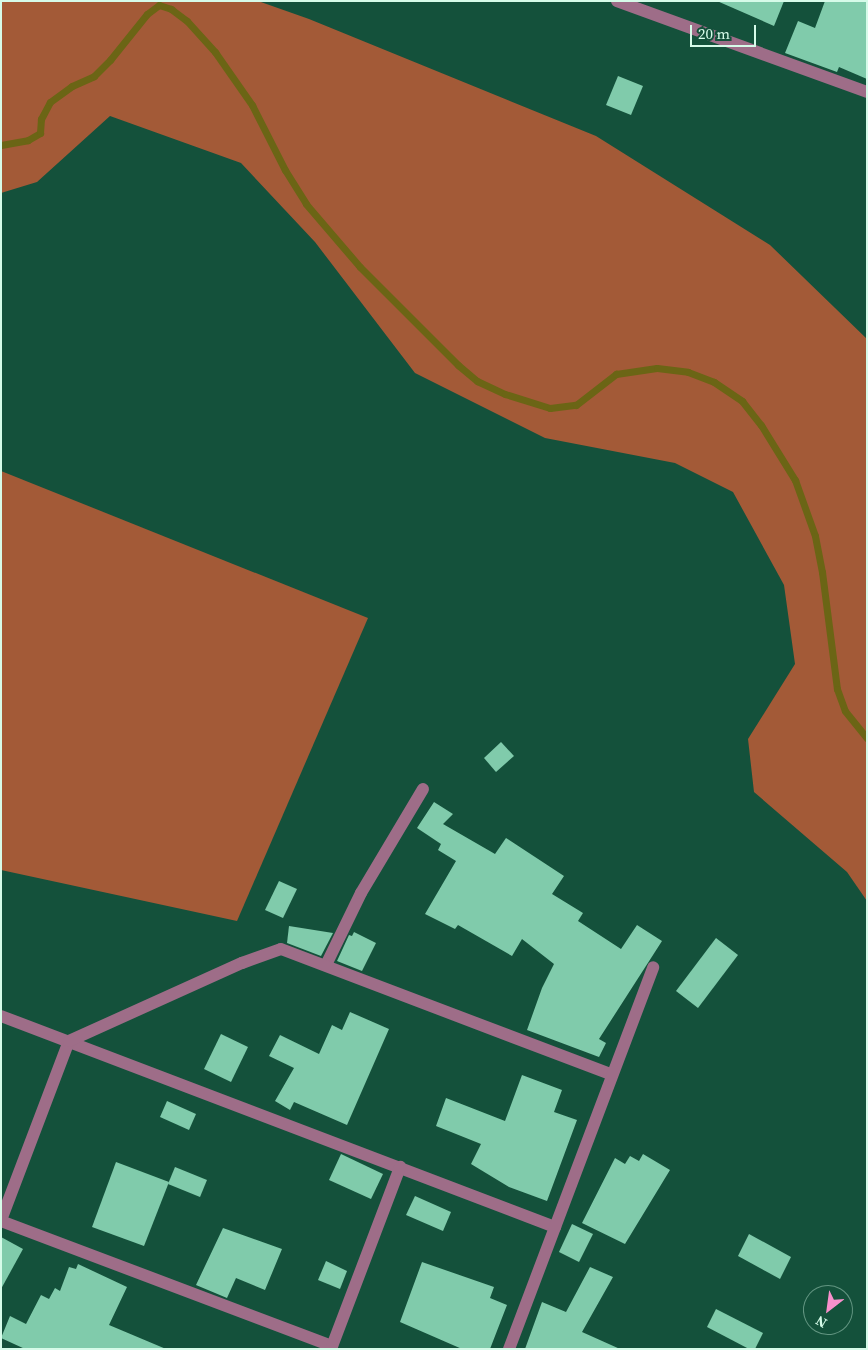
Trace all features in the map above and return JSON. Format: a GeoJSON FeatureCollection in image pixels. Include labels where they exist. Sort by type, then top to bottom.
{"type":"FeatureCollection","features":[{"type":"Feature","properties":{"kind":"street"},"geometry":{"type":"LineString","coordinates":[[617,1],[867,92]]}},
{"type":"Feature","properties":{"kind":"street"},"geometry":{"type":"LineString","coordinates":[[326,965],[361,893],[423,789]]}},
{"type":"Feature","properties":{"kind":"street"},"geometry":{"type":"LineString","coordinates":[[400,1167],[332,1348],[1,1220],[69,1041],[242,963],[281,949],[612,1075]]}},
{"type":"Feature","properties":{"kind":"street"},"geometry":{"type":"LineString","coordinates":[[509,1349],[653,967]]}},
{"type":"Feature","properties":{"kind":"street"},"geometry":{"type":"LineString","coordinates":[[1,1016],[555,1226]]}},
{"type":"Feature","properties":{"kind":"shaded area"},"geometry":{"type":"Polygon","coordinates":[[[1,1],[258,1],[309,19],[596,136],[770,245],[867,339],[867,901],[847,872],[754,792],[748,739],[795,664],[784,585],[733,492],[675,463],[545,438],[415,373],[315,242],[241,163],[110,116],[37,182],[1,193],[1,1]]]}},
{"type":"Feature","properties":{"kind":"shaded area"},"geometry":{"type":"Polygon","coordinates":[[[1,471],[368,618],[237,921],[1,870],[1,471]]]}},
{"type":"Feature","properties":{"kind":"building"},"geometry":{"type":"Polygon","coordinates":[[[717,1],[784,1],[774,26],[717,1]]]}},
{"type":"Feature","properties":{"kind":"building"},"geometry":{"type":"Polygon","coordinates":[[[825,1],[867,1],[867,79],[839,67],[837,72],[785,53],[798,21],[815,28],[825,1]]]}},
{"type":"Feature","properties":{"kind":"building"},"geometry":{"type":"Polygon","coordinates":[[[618,76],[643,86],[631,115],[606,105],[618,76]]]}},
{"type":"Feature","properties":{"kind":"building"},"geometry":{"type":"Polygon","coordinates":[[[501,742],[514,756],[496,772],[484,758],[501,742]]]}},
{"type":"Feature","properties":{"kind":"building"},"geometry":{"type":"Polygon","coordinates":[[[434,802],[453,814],[443,824],[495,854],[506,838],[564,876],[552,894],[583,913],[578,921],[621,949],[637,925],[662,941],[599,1039],[606,1043],[599,1057],[527,1030],[542,988],[554,964],[522,939],[512,956],[458,925],[455,929],[425,914],[456,861],[438,850],[441,844],[417,828],[434,802]]]}},
{"type":"Feature","properties":{"kind":"building"},"geometry":{"type":"Polygon","coordinates":[[[279,881],[297,889],[283,918],[265,910],[279,881]]]}},
{"type":"Feature","properties":{"kind":"building"},"geometry":{"type":"Polygon","coordinates":[[[289,926],[333,933],[321,956],[287,943],[289,926]]]}},
{"type":"Feature","properties":{"kind":"building"},"geometry":{"type":"Polygon","coordinates":[[[354,932],[376,943],[362,971],[337,961],[349,935],[352,936],[354,932]]]}},
{"type":"Feature","properties":{"kind":"building"},"geometry":{"type":"Polygon","coordinates":[[[716,938],[738,955],[698,1008],[676,991],[716,938]]]}},
{"type":"Feature","properties":{"kind":"building"},"geometry":{"type":"Polygon","coordinates":[[[350,1012],[389,1029],[347,1125],[294,1102],[290,1110],[275,1101],[294,1068],[269,1056],[280,1035],[319,1054],[332,1025],[342,1030],[350,1012]]]}},
{"type":"Feature","properties":{"kind":"building"},"geometry":{"type":"Polygon","coordinates":[[[221,1034],[248,1047],[231,1082],[204,1069],[221,1034]]]}},
{"type":"Feature","properties":{"kind":"building"},"geometry":{"type":"Polygon","coordinates":[[[522,1075],[562,1090],[554,1112],[577,1120],[547,1201],[509,1187],[471,1164],[481,1144],[436,1126],[446,1098],[505,1121],[522,1075]]]}},
{"type":"Feature","properties":{"kind":"building"},"geometry":{"type":"Polygon","coordinates":[[[167,1101],[196,1114],[189,1130],[160,1117],[167,1101]]]}},
{"type":"Feature","properties":{"kind":"building"},"geometry":{"type":"Polygon","coordinates":[[[341,1154],[383,1174],[371,1199],[329,1180],[341,1154]]]}},
{"type":"Feature","properties":{"kind":"building"},"geometry":{"type":"Polygon","coordinates":[[[643,1154],[670,1170],[625,1244],[582,1223],[615,1158],[625,1164],[630,1156],[639,1161],[643,1154]]]}},
{"type":"Feature","properties":{"kind":"building"},"geometry":{"type":"Polygon","coordinates":[[[116,1162],[169,1182],[144,1246],[92,1227],[116,1162]]]}},
{"type":"Feature","properties":{"kind":"building"},"geometry":{"type":"Polygon","coordinates":[[[175,1167],[207,1180],[200,1197],[168,1184],[175,1167]]]}},
{"type":"Feature","properties":{"kind":"building"},"geometry":{"type":"Polygon","coordinates":[[[415,1196],[451,1212],[443,1231],[406,1215],[415,1196]]]}},
{"type":"Feature","properties":{"kind":"building"},"geometry":{"type":"Polygon","coordinates":[[[572,1224],[593,1234],[579,1262],[559,1252],[572,1224]]]}},
{"type":"Feature","properties":{"kind":"building"},"geometry":{"type":"Polygon","coordinates":[[[223,1228],[282,1249],[265,1290],[236,1278],[227,1298],[196,1285],[223,1228]]]}},
{"type":"Feature","properties":{"kind":"building"},"geometry":{"type":"Polygon","coordinates":[[[749,1234],[791,1257],[780,1279],[738,1256],[749,1234]]]}},
{"type":"Feature","properties":{"kind":"building"},"geometry":{"type":"Polygon","coordinates":[[[1,1237],[23,1249],[1,1289],[1,1237]]]}},
{"type":"Feature","properties":{"kind":"building"},"geometry":{"type":"Polygon","coordinates":[[[326,1261],[347,1271],[340,1289],[318,1280],[326,1261]]]}},
{"type":"Feature","properties":{"kind":"building"},"geometry":{"type":"Polygon","coordinates":[[[422,1262],[494,1287],[490,1298],[507,1305],[490,1349],[462,1349],[400,1322],[422,1262]]]}},
{"type":"Feature","properties":{"kind":"building"},"geometry":{"type":"Polygon","coordinates":[[[78,1264],[127,1287],[109,1325],[166,1349],[25,1349],[1,1338],[10,1316],[26,1324],[41,1295],[49,1299],[55,1288],[60,1291],[69,1267],[76,1269],[78,1264]]]}},
{"type":"Feature","properties":{"kind":"building"},"geometry":{"type":"Polygon","coordinates":[[[590,1267],[613,1277],[582,1332],[620,1349],[525,1349],[542,1302],[566,1312],[590,1267]]]}},
{"type":"Feature","properties":{"kind":"building"},"geometry":{"type":"Polygon","coordinates":[[[716,1309],[763,1333],[755,1349],[749,1349],[707,1327],[716,1309]]]}},
{"type":"Feature","properties":{"kind":"waterway"},"geometry":{"type":"LineString","coordinates":[[1,145],[28,140],[40,133],[41,119],[50,102],[72,86],[94,76],[110,60],[147,14],[159,5],[171,9],[187,21],[215,52],[252,105],[285,170],[306,204],[360,267],[458,365],[477,381],[505,394],[550,408],[576,405],[616,374],[657,368],[688,372],[714,382],[742,401],[761,425],[795,480],[815,536],[822,572],[837,689],[845,711],[867,738]]}}]}
